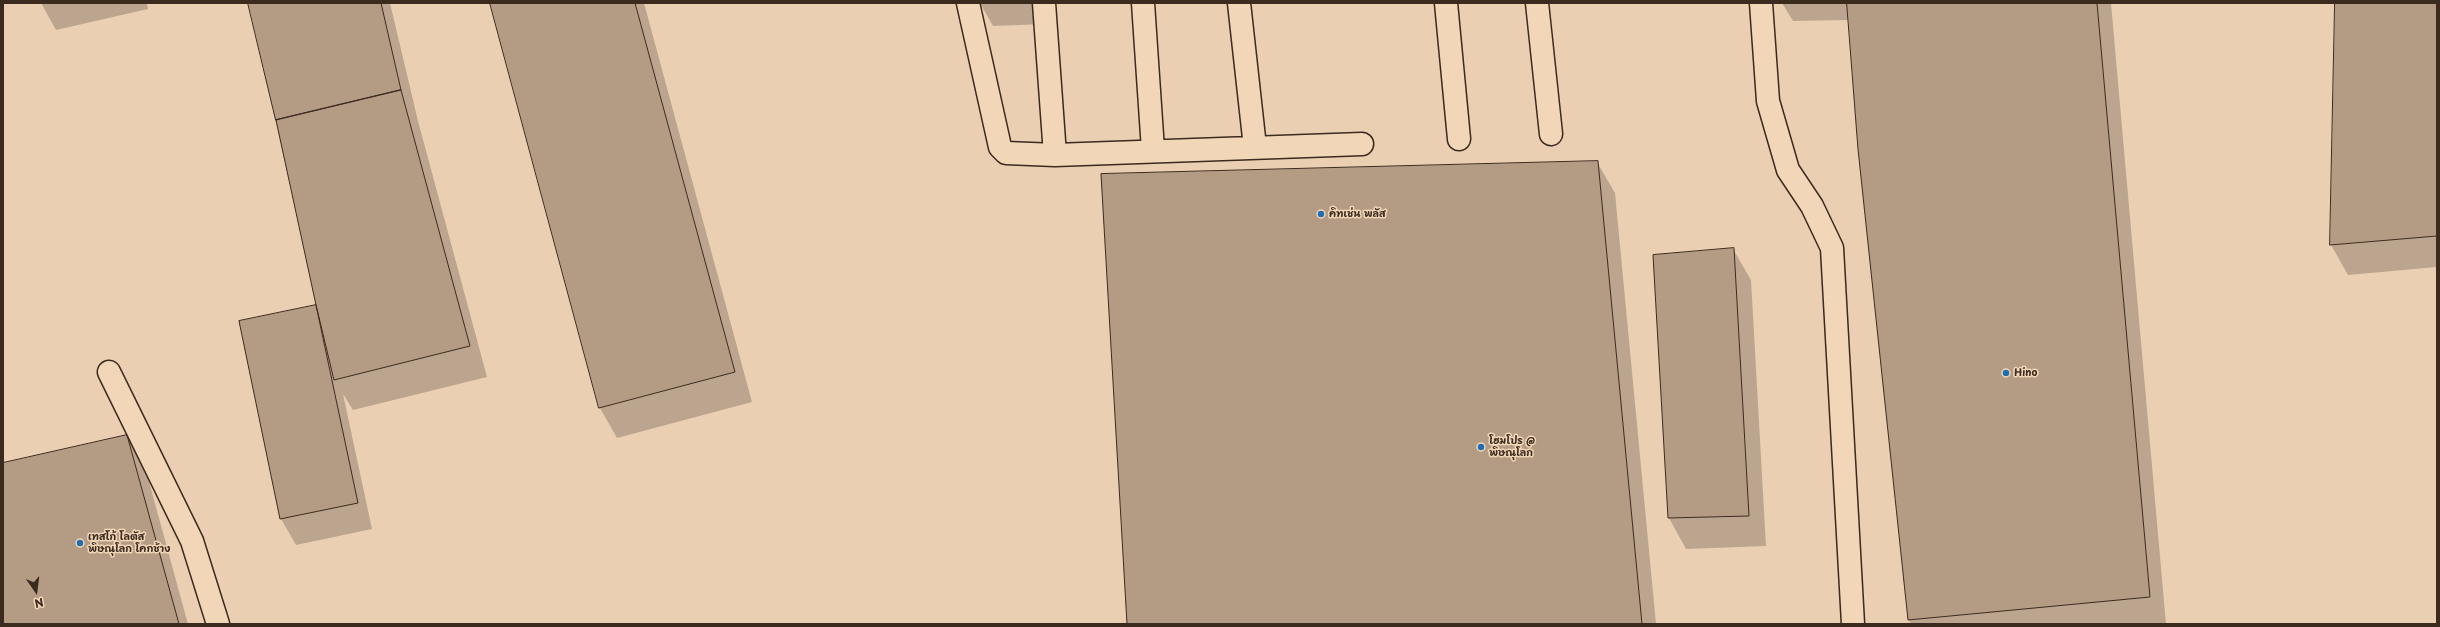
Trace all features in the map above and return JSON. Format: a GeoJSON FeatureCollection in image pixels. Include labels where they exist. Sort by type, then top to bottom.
{"type":"FeatureCollection","features":[{"type":"Feature","properties":{"kind":"lane"},"geometry":{"type":"LineString","coordinates":[[968,3],[1000,147],[1012,155],[1362,144]]}},
{"type":"Feature","properties":{"kind":"lane"},"geometry":{"type":"LineString","coordinates":[[1044,3],[1055,154]]}},
{"type":"Feature","properties":{"kind":"lane"},"geometry":{"type":"LineString","coordinates":[[1143,3],[1154,150]]}},
{"type":"Feature","properties":{"kind":"lane"},"geometry":{"type":"LineString","coordinates":[[1239,3],[1255,147]]}},
{"type":"Feature","properties":{"kind":"lane"},"geometry":{"type":"LineString","coordinates":[[1446,3],[1459,139]]}},
{"type":"Feature","properties":{"kind":"lane"},"geometry":{"type":"LineString","coordinates":[[1537,3],[1551,134]]}},
{"type":"Feature","properties":{"kind":"lane"},"geometry":{"type":"LineString","coordinates":[[1761,3],[1768,101],[1788,170],[1812,206],[1832,248],[1853,624]]}},
{"type":"Feature","properties":{"kind":"lane"},"geometry":{"type":"LineString","coordinates":[[109,372],[192,541],[218,624]]}},
{"type":"Feature","properties":{"kind":"building"},"geometry":{"type":"Polygon","coordinates":[[[248,3],[381,3],[401,90],[276,120],[248,3]]]}},
{"type":"Feature","properties":{"kind":"building"},"geometry":{"type":"Polygon","coordinates":[[[490,3],[635,3],[735,372],[599,408],[490,3]]]}},
{"type":"Feature","properties":{"kind":"building","name":"Hino"},"geometry":{"type":"Polygon","coordinates":[[[1847,3],[2097,3],[2150,597],[1908,620],[1858,149],[1847,3]]]}},
{"type":"Feature","properties":{"kind":"building"},"geometry":{"type":"Polygon","coordinates":[[[2335,3],[2437,3],[2437,236],[2330,245],[2335,3]]]}},
{"type":"Feature","properties":{"kind":"building"},"geometry":{"type":"Polygon","coordinates":[[[401,90],[470,346],[334,380],[316,305],[276,120],[401,90]]]}},
{"type":"Feature","properties":{"kind":"building"},"geometry":{"type":"Polygon","coordinates":[[[1598,161],[1642,624],[1127,624],[1101,174],[1598,161]]]}},
{"type":"Feature","properties":{"kind":"building"},"geometry":{"type":"Polygon","coordinates":[[[1734,248],[1749,516],[1668,518],[1653,255],[1734,248]]]}},
{"type":"Feature","properties":{"kind":"building"},"geometry":{"type":"Polygon","coordinates":[[[316,305],[358,503],[280,519],[239,321],[316,305]]]}},
{"type":"Feature","properties":{"kind":"building","name":"เทสโก้ โลตัส พิษณุโลก โคกช้าง"},"geometry":{"type":"Polygon","coordinates":[[[127,435],[179,624],[3,624],[3,463],[127,435]]]}},
{"type":"Feature","properties":{"kind":"place","name":"คิทเช่น พลัส"},"geometry":{"type":"Point","coordinates":[1321,214]}},
{"type":"Feature","properties":{"kind":"place","name":"Hino"},"geometry":{"type":"Point","coordinates":[2006,373]}},
{"type":"Feature","properties":{"kind":"place","name":"โฮมโปร @ พิษณุโลก"},"geometry":{"type":"Point","coordinates":[1481,447]}},
{"type":"Feature","properties":{"kind":"place","name":"เทสโก้ โลตัส พิษณุโลก โคกช้าง"},"geometry":{"type":"Point","coordinates":[80,543]}}]}
